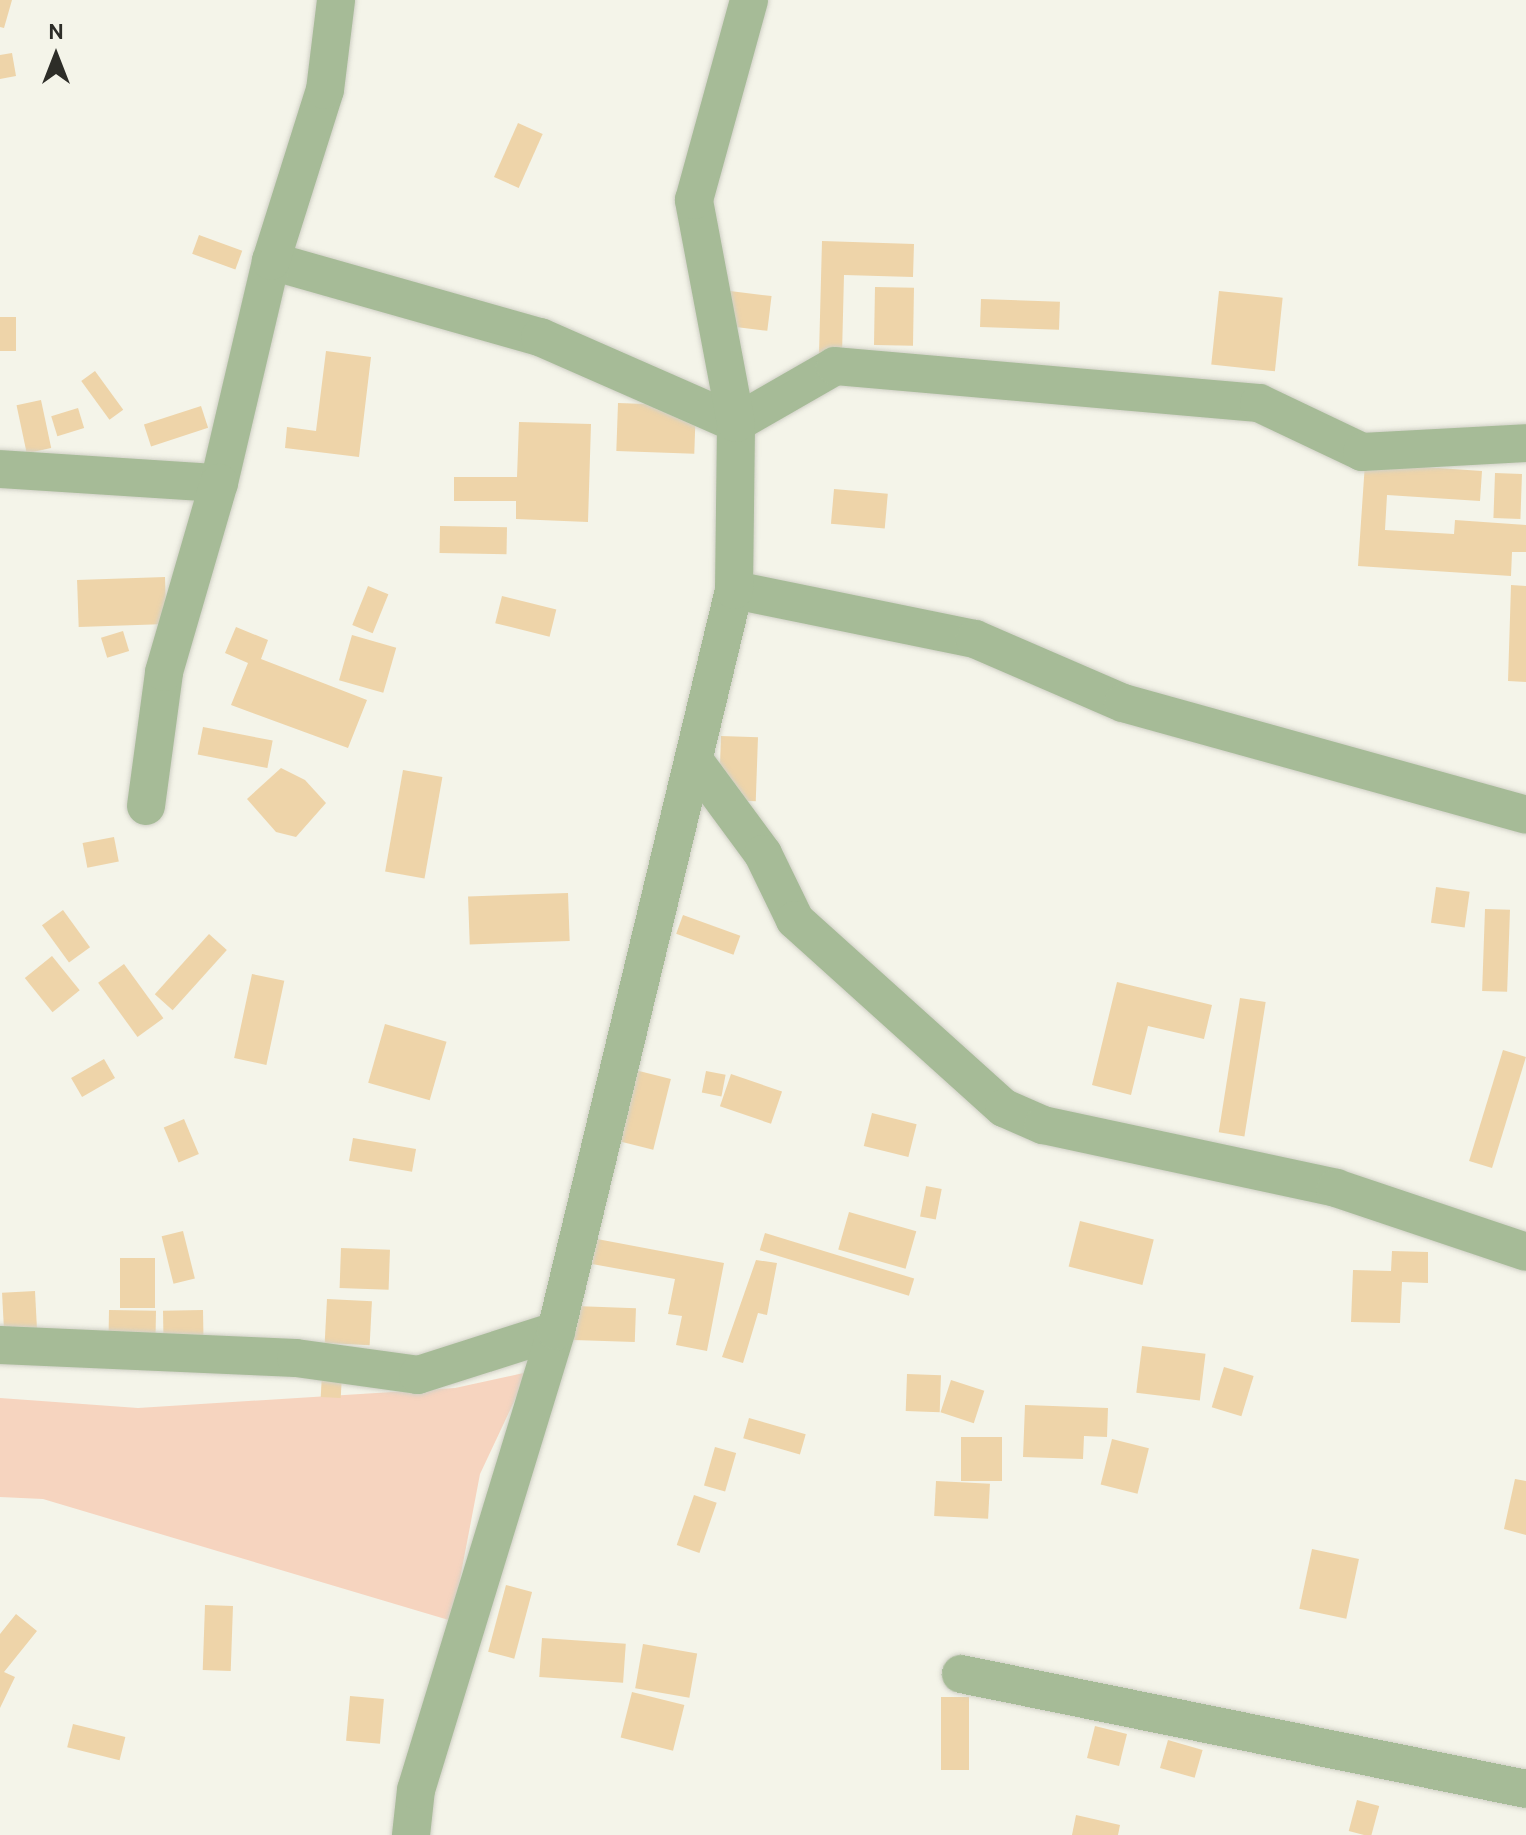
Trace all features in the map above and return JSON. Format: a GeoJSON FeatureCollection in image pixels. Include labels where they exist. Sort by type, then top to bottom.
{"type":"FeatureCollection","features":[{"type":"Feature","properties":{"kind":"street"},"geometry":{"type":"LineString","coordinates":[[146,806],[164,672],[219,483],[271,261],[325,90],[336,0]]}},
{"type":"Feature","properties":{"kind":"street"},"geometry":{"type":"LineString","coordinates":[[411,1835],[416,1790],[556,1331],[696,763],[734,590],[736,423],[694,200],[749,0]]}},
{"type":"Feature","properties":{"kind":"street"},"geometry":{"type":"LineString","coordinates":[[271,261],[540,337],[736,423]]}},
{"type":"Feature","properties":{"kind":"street"},"geometry":{"type":"LineString","coordinates":[[736,423],[835,366],[1259,403],[1362,452],[1526,443]]}},
{"type":"Feature","properties":{"kind":"street"},"geometry":{"type":"LineString","coordinates":[[0,469],[219,483]]}},
{"type":"Feature","properties":{"kind":"street"},"geometry":{"type":"LineString","coordinates":[[734,590],[975,639],[1123,703],[1526,815]]}},
{"type":"Feature","properties":{"kind":"street"},"geometry":{"type":"LineString","coordinates":[[696,763],[763,854],[795,920],[1004,1108],[1043,1125],[1336,1188],[1526,1252]]}},
{"type":"Feature","properties":{"kind":"street"},"geometry":{"type":"LineString","coordinates":[[0,1345],[296,1358],[418,1375],[556,1331]]}},
{"type":"Feature","properties":{"kind":"street"},"geometry":{"type":"LineString","coordinates":[[961,1674],[1526,1789]]}},
{"type":"Feature","properties":{"kind":"shaded area"},"geometry":{"type":"Polygon","coordinates":[[[528,1372],[480,1474],[452,1621],[43,1499],[0,1497],[0,1398],[138,1408],[455,1388],[528,1372]]]}},
{"type":"Feature","properties":{"kind":"building"},"geometry":{"type":"Polygon","coordinates":[[[0,0],[12,0],[4,28],[0,27],[0,0]]]}},
{"type":"Feature","properties":{"kind":"building"},"geometry":{"type":"Polygon","coordinates":[[[12,53],[16,76],[0,79],[0,55],[12,53]]]}},
{"type":"Feature","properties":{"kind":"building"},"geometry":{"type":"Polygon","coordinates":[[[518,123],[543,134],[519,188],[494,177],[518,123]]]}},
{"type":"Feature","properties":{"kind":"building"},"geometry":{"type":"Polygon","coordinates":[[[199,235],[242,251],[235,270],[192,254],[199,235]]]}},
{"type":"Feature","properties":{"kind":"building"},"geometry":{"type":"Polygon","coordinates":[[[822,241],[914,244],[913,277],[844,275],[842,354],[819,354],[822,241]]]}},
{"type":"Feature","properties":{"kind":"building"},"geometry":{"type":"Polygon","coordinates":[[[875,287],[914,288],[913,346],[874,345],[875,287]]]}},
{"type":"Feature","properties":{"kind":"building"},"geometry":{"type":"Polygon","coordinates":[[[714,289],[772,296],[767,331],[710,324],[714,289]]]}},
{"type":"Feature","properties":{"kind":"building"},"geometry":{"type":"Polygon","coordinates":[[[1219,291],[1283,298],[1275,371],[1211,365],[1219,291]]]}},
{"type":"Feature","properties":{"kind":"building"},"geometry":{"type":"Polygon","coordinates":[[[981,299],[1060,302],[1059,330],[980,327],[981,299]]]}},
{"type":"Feature","properties":{"kind":"building"},"geometry":{"type":"Polygon","coordinates":[[[0,317],[16,317],[16,351],[0,351],[0,317]]]}},
{"type":"Feature","properties":{"kind":"building"},"geometry":{"type":"Polygon","coordinates":[[[326,351],[371,357],[359,457],[285,448],[287,427],[316,431],[326,351]]]}},
{"type":"Feature","properties":{"kind":"building"},"geometry":{"type":"Polygon","coordinates":[[[95,371],[123,410],[109,420],[81,381],[95,371]]]}},
{"type":"Feature","properties":{"kind":"building"},"geometry":{"type":"Polygon","coordinates":[[[41,400],[51,448],[27,453],[17,405],[41,400]]]}},
{"type":"Feature","properties":{"kind":"building"},"geometry":{"type":"Polygon","coordinates":[[[618,403],[696,406],[694,454],[616,451],[618,403]]]}},
{"type":"Feature","properties":{"kind":"building"},"geometry":{"type":"Polygon","coordinates":[[[201,406],[208,428],[151,446],[144,425],[201,406]]]}},
{"type":"Feature","properties":{"kind":"building"},"geometry":{"type":"Polygon","coordinates":[[[78,408],[84,428],[57,436],[51,416],[78,408]]]}},
{"type":"Feature","properties":{"kind":"building"},"geometry":{"type":"Polygon","coordinates":[[[519,422],[591,424],[588,522],[516,519],[516,501],[454,501],[454,477],[517,477],[519,422]]]}},
{"type":"Feature","properties":{"kind":"building"},"geometry":{"type":"Polygon","coordinates":[[[1365,463],[1482,471],[1480,501],[1387,495],[1385,530],[1454,534],[1455,520],[1526,525],[1526,552],[1512,552],[1511,576],[1358,566],[1365,463]]]}},
{"type":"Feature","properties":{"kind":"building"},"geometry":{"type":"Polygon","coordinates":[[[1495,473],[1522,474],[1520,519],[1493,518],[1495,473]]]}},
{"type":"Feature","properties":{"kind":"building"},"geometry":{"type":"Polygon","coordinates":[[[834,489],[888,494],[885,529],[831,524],[834,489]]]}},
{"type":"Feature","properties":{"kind":"building"},"geometry":{"type":"Polygon","coordinates":[[[440,526],[507,527],[507,554],[440,553],[440,526]]]}},
{"type":"Feature","properties":{"kind":"building"},"geometry":{"type":"Polygon","coordinates":[[[165,577],[167,624],[79,627],[77,580],[165,577]]]}},
{"type":"Feature","properties":{"kind":"building"},"geometry":{"type":"Polygon","coordinates":[[[1511,585],[1526,586],[1526,682],[1508,681],[1511,585]]]}},
{"type":"Feature","properties":{"kind":"building"},"geometry":{"type":"Polygon","coordinates":[[[368,586],[388,594],[373,633],[352,625],[368,586]]]}},
{"type":"Feature","properties":{"kind":"building"},"geometry":{"type":"Polygon","coordinates":[[[502,596],[556,610],[550,637],[495,623],[502,596]]]}},
{"type":"Feature","properties":{"kind":"building"},"geometry":{"type":"Polygon","coordinates":[[[236,627],[268,640],[261,659],[367,700],[348,748],[231,705],[248,663],[225,653],[236,627]]]}},
{"type":"Feature","properties":{"kind":"building"},"geometry":{"type":"Polygon","coordinates":[[[123,631],[129,651],[107,658],[101,638],[123,631]]]}},
{"type":"Feature","properties":{"kind":"building"},"geometry":{"type":"Polygon","coordinates":[[[352,635],[396,648],[383,693],[339,680],[352,635]]]}},
{"type":"Feature","properties":{"kind":"building"},"geometry":{"type":"Polygon","coordinates":[[[203,727],[273,741],[267,768],[198,754],[203,727]]]}},
{"type":"Feature","properties":{"kind":"building"},"geometry":{"type":"Polygon","coordinates":[[[721,736],[758,737],[756,801],[719,800],[721,736]]]}},
{"type":"Feature","properties":{"kind":"building"},"geometry":{"type":"Polygon","coordinates":[[[281,768],[305,780],[326,803],[296,837],[276,832],[247,799],[281,768]]]}},
{"type":"Feature","properties":{"kind":"building"},"geometry":{"type":"Polygon","coordinates":[[[403,770],[442,777],[425,878],[385,871],[403,770]]]}},
{"type":"Feature","properties":{"kind":"building"},"geometry":{"type":"Polygon","coordinates":[[[114,837],[119,862],[87,868],[83,843],[114,837]]]}},
{"type":"Feature","properties":{"kind":"building"},"geometry":{"type":"Polygon","coordinates":[[[1436,887],[1470,892],[1465,927],[1431,923],[1436,887]]]}},
{"type":"Feature","properties":{"kind":"building"},"geometry":{"type":"Polygon","coordinates":[[[568,893],[570,941],[470,944],[468,896],[568,893]]]}},
{"type":"Feature","properties":{"kind":"building"},"geometry":{"type":"Polygon","coordinates":[[[1485,909],[1510,910],[1507,992],[1482,991],[1485,909]]]}},
{"type":"Feature","properties":{"kind":"building"},"geometry":{"type":"Polygon","coordinates":[[[63,910],[90,947],[69,962],[42,925],[63,910]]]}},
{"type":"Feature","properties":{"kind":"building"},"geometry":{"type":"Polygon","coordinates":[[[683,915],[740,936],[733,955],[676,934],[683,915]]]}},
{"type":"Feature","properties":{"kind":"building"},"geometry":{"type":"Polygon","coordinates":[[[209,934],[227,950],[173,1010],[155,994],[209,934]]]}},
{"type":"Feature","properties":{"kind":"building"},"geometry":{"type":"Polygon","coordinates":[[[52,956],[80,990],[52,1012],[25,978],[52,956]]]}},
{"type":"Feature","properties":{"kind":"building"},"geometry":{"type":"Polygon","coordinates":[[[124,964],[163,1018],[137,1037],[98,983],[124,964]]]}},
{"type":"Feature","properties":{"kind":"building"},"geometry":{"type":"Polygon","coordinates":[[[252,974],[284,981],[266,1065],[234,1058],[252,974]]]}},
{"type":"Feature","properties":{"kind":"building"},"geometry":{"type":"Polygon","coordinates":[[[1117,982],[1212,1005],[1204,1039],[1148,1026],[1131,1095],[1092,1085],[1117,982]]]}},
{"type":"Feature","properties":{"kind":"building"},"geometry":{"type":"Polygon","coordinates":[[[1240,998],[1266,1002],[1244,1136],[1219,1132],[1240,998]]]}},
{"type":"Feature","properties":{"kind":"building"},"geometry":{"type":"Polygon","coordinates":[[[385,1024],[447,1042],[430,1100],[368,1083],[385,1024]]]}},
{"type":"Feature","properties":{"kind":"building"},"geometry":{"type":"Polygon","coordinates":[[[1503,1050],[1526,1057],[1492,1168],[1469,1161],[1503,1050]]]}},
{"type":"Feature","properties":{"kind":"building"},"geometry":{"type":"Polygon","coordinates":[[[104,1059],[115,1078],[82,1097],[71,1078],[104,1059]]]}},
{"type":"Feature","properties":{"kind":"building"},"geometry":{"type":"Polygon","coordinates":[[[635,1070],[671,1079],[653,1150],[617,1141],[635,1070]]]}},
{"type":"Feature","properties":{"kind":"building"},"geometry":{"type":"Polygon","coordinates":[[[706,1071],[726,1075],[721,1096],[702,1093],[706,1071]]]}},
{"type":"Feature","properties":{"kind":"building"},"geometry":{"type":"Polygon","coordinates":[[[731,1074],[782,1092],[771,1124],[720,1106],[731,1074]]]}},
{"type":"Feature","properties":{"kind":"building"},"geometry":{"type":"Polygon","coordinates":[[[872,1113],[917,1124],[908,1157],[864,1146],[872,1113]]]}},
{"type":"Feature","properties":{"kind":"building"},"geometry":{"type":"Polygon","coordinates":[[[184,1119],[199,1154],[179,1163],[164,1128],[184,1119]]]}},
{"type":"Feature","properties":{"kind":"building"},"geometry":{"type":"Polygon","coordinates":[[[353,1138],[416,1149],[412,1172],[349,1161],[353,1138]]]}},
{"type":"Feature","properties":{"kind":"building"},"geometry":{"type":"Polygon","coordinates":[[[926,1186],[942,1189],[936,1219],[920,1216],[926,1186]]]}},
{"type":"Feature","properties":{"kind":"building"},"geometry":{"type":"Polygon","coordinates":[[[849,1212],[916,1231],[906,1269],[838,1249],[849,1212]]]}},
{"type":"Feature","properties":{"kind":"building"},"geometry":{"type":"Polygon","coordinates":[[[1080,1221],[1154,1239],[1142,1285],[1069,1267],[1080,1221]]]}},
{"type":"Feature","properties":{"kind":"building"},"geometry":{"type":"Polygon","coordinates":[[[183,1231],[195,1279],[174,1284],[162,1236],[183,1231]]]}},
{"type":"Feature","properties":{"kind":"building"},"geometry":{"type":"Polygon","coordinates":[[[765,1233],[914,1279],[909,1296],[760,1250],[765,1233]]]}},
{"type":"Feature","properties":{"kind":"building"},"geometry":{"type":"Polygon","coordinates":[[[597,1239],[724,1263],[707,1351],[676,1345],[682,1316],[668,1314],[675,1279],[592,1264],[597,1239]]]}},
{"type":"Feature","properties":{"kind":"building"},"geometry":{"type":"Polygon","coordinates":[[[341,1248],[390,1250],[389,1290],[340,1288],[341,1248]]]}},
{"type":"Feature","properties":{"kind":"building"},"geometry":{"type":"Polygon","coordinates":[[[1392,1251],[1428,1252],[1428,1283],[1402,1282],[1400,1323],[1351,1322],[1353,1270],[1391,1271],[1392,1251]]]}},
{"type":"Feature","properties":{"kind":"building"},"geometry":{"type":"Polygon","coordinates":[[[120,1258],[155,1258],[155,1308],[120,1308],[120,1258]]]}},
{"type":"Feature","properties":{"kind":"building"},"geometry":{"type":"Polygon","coordinates":[[[756,1260],[777,1263],[767,1315],[758,1313],[743,1363],[722,1357],[756,1260]]]}},
{"type":"Feature","properties":{"kind":"building"},"geometry":{"type":"Polygon","coordinates":[[[35,1291],[38,1351],[5,1353],[2,1293],[35,1291]]]}},
{"type":"Feature","properties":{"kind":"building"},"geometry":{"type":"Polygon","coordinates":[[[327,1299],[372,1301],[370,1345],[325,1343],[327,1299]]]}},
{"type":"Feature","properties":{"kind":"building"},"geometry":{"type":"Polygon","coordinates":[[[575,1306],[636,1308],[635,1342],[574,1340],[575,1306]]]}},
{"type":"Feature","properties":{"kind":"building"},"geometry":{"type":"Polygon","coordinates":[[[109,1310],[156,1311],[155,1357],[108,1356],[109,1310]]]}},
{"type":"Feature","properties":{"kind":"building"},"geometry":{"type":"Polygon","coordinates":[[[203,1310],[204,1358],[164,1359],[163,1311],[203,1310]]]}},
{"type":"Feature","properties":{"kind":"building"},"geometry":{"type":"Polygon","coordinates":[[[1142,1346],[1206,1354],[1200,1400],[1136,1393],[1142,1346]]]}},
{"type":"Feature","properties":{"kind":"building"},"geometry":{"type":"Polygon","coordinates":[[[323,1354],[343,1355],[341,1398],[321,1397],[323,1354]]]}},
{"type":"Feature","properties":{"kind":"building"},"geometry":{"type":"Polygon","coordinates":[[[1224,1367],[1254,1376],[1241,1416],[1212,1407],[1224,1367]]]}},
{"type":"Feature","properties":{"kind":"building"},"geometry":{"type":"Polygon","coordinates":[[[907,1374],[941,1375],[940,1412],[906,1411],[907,1374]]]}},
{"type":"Feature","properties":{"kind":"building"},"geometry":{"type":"Polygon","coordinates":[[[951,1380],[984,1391],[974,1423],[940,1412],[951,1380]]]}},
{"type":"Feature","properties":{"kind":"building"},"geometry":{"type":"Polygon","coordinates":[[[1025,1405],[1108,1408],[1107,1437],[1084,1436],[1083,1459],[1023,1457],[1025,1405]]]}},
{"type":"Feature","properties":{"kind":"building"},"geometry":{"type":"Polygon","coordinates":[[[749,1418],[806,1434],[800,1454],[743,1438],[749,1418]]]}},
{"type":"Feature","properties":{"kind":"building"},"geometry":{"type":"Polygon","coordinates":[[[961,1437],[1002,1437],[1002,1481],[961,1481],[961,1437]]]}},
{"type":"Feature","properties":{"kind":"building"},"geometry":{"type":"Polygon","coordinates":[[[1112,1439],[1149,1448],[1138,1494],[1101,1485],[1112,1439]]]}},
{"type":"Feature","properties":{"kind":"building"},"geometry":{"type":"Polygon","coordinates":[[[715,1447],[736,1453],[725,1492],[704,1485],[715,1447]]]}},
{"type":"Feature","properties":{"kind":"building"},"geometry":{"type":"Polygon","coordinates":[[[1515,1479],[1526,1481],[1526,1535],[1504,1529],[1515,1479]]]}},
{"type":"Feature","properties":{"kind":"building"},"geometry":{"type":"Polygon","coordinates":[[[936,1481],[990,1484],[988,1519],[934,1516],[936,1481]]]}},
{"type":"Feature","properties":{"kind":"building"},"geometry":{"type":"Polygon","coordinates":[[[694,1495],[717,1503],[699,1553],[677,1545],[694,1495]]]}},
{"type":"Feature","properties":{"kind":"building"},"geometry":{"type":"Polygon","coordinates":[[[1312,1549],[1359,1559],[1346,1619],[1299,1609],[1312,1549]]]}},
{"type":"Feature","properties":{"kind":"building"},"geometry":{"type":"Polygon","coordinates":[[[506,1585],[532,1592],[514,1659],[488,1652],[506,1585]]]}},
{"type":"Feature","properties":{"kind":"building"},"geometry":{"type":"Polygon","coordinates":[[[205,1605],[233,1606],[231,1671],[203,1670],[205,1605]]]}},
{"type":"Feature","properties":{"kind":"building"},"geometry":{"type":"Polygon","coordinates":[[[16,1614],[37,1631],[4,1672],[15,1677],[0,1708],[0,1634],[16,1614]]]}},
{"type":"Feature","properties":{"kind":"building"},"geometry":{"type":"Polygon","coordinates":[[[542,1638],[626,1644],[623,1683],[539,1677],[542,1638]]]}},
{"type":"Feature","properties":{"kind":"building"},"geometry":{"type":"Polygon","coordinates":[[[643,1644],[697,1654],[689,1698],[635,1688],[643,1644]]]}},
{"type":"Feature","properties":{"kind":"building"},"geometry":{"type":"Polygon","coordinates":[[[632,1692],[684,1705],[673,1751],[621,1738],[632,1692]]]}},
{"type":"Feature","properties":{"kind":"building"},"geometry":{"type":"Polygon","coordinates":[[[350,1696],[384,1699],[380,1744],[346,1741],[350,1696]]]}},
{"type":"Feature","properties":{"kind":"building"},"geometry":{"type":"Polygon","coordinates":[[[941,1697],[969,1697],[969,1770],[941,1770],[941,1697]]]}},
{"type":"Feature","properties":{"kind":"building"},"geometry":{"type":"Polygon","coordinates":[[[73,1724],[125,1737],[120,1760],[67,1747],[73,1724]]]}},
{"type":"Feature","properties":{"kind":"building"},"geometry":{"type":"Polygon","coordinates":[[[1095,1726],[1127,1734],[1119,1766],[1087,1758],[1095,1726]]]}},
{"type":"Feature","properties":{"kind":"building"},"geometry":{"type":"Polygon","coordinates":[[[1168,1740],[1203,1750],[1195,1778],[1160,1768],[1168,1740]]]}},
{"type":"Feature","properties":{"kind":"building"},"geometry":{"type":"Polygon","coordinates":[[[1357,1800],[1379,1806],[1371,1835],[1349,1831],[1357,1800]]]}},
{"type":"Feature","properties":{"kind":"building"},"geometry":{"type":"Polygon","coordinates":[[[1076,1815],[1120,1825],[1118,1835],[1072,1835],[1076,1815]]]}}]}
